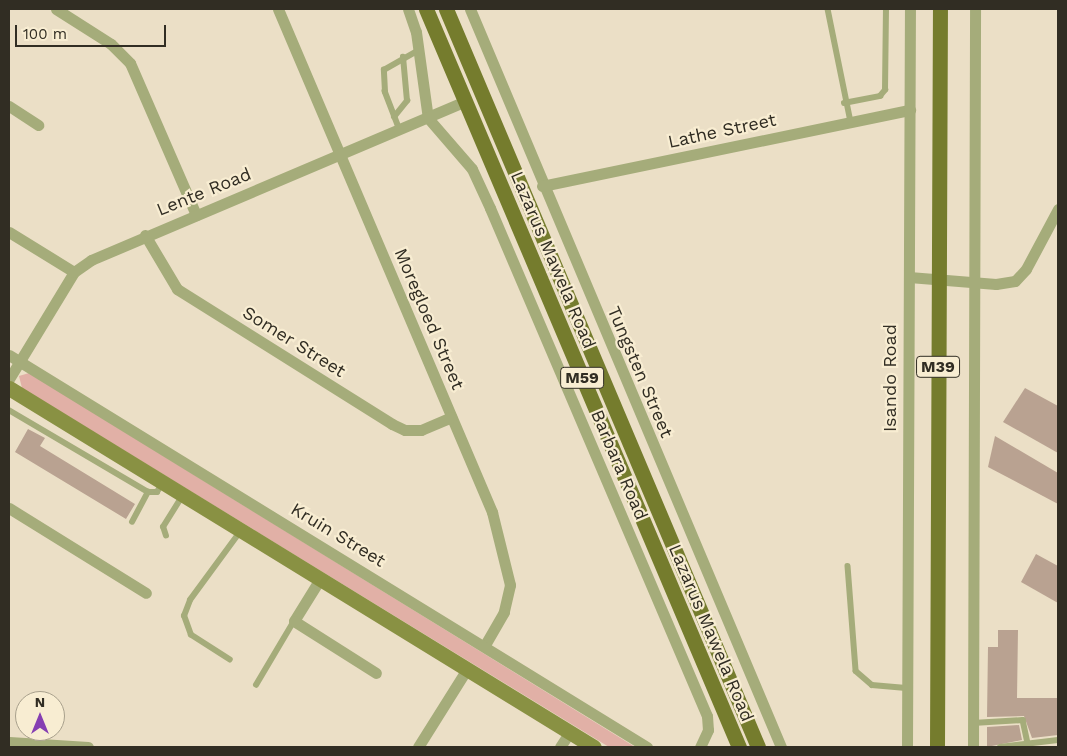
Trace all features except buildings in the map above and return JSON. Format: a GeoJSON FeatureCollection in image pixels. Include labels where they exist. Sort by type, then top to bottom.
{"type":"FeatureCollection","features":[{"type":"Feature","properties":{"kind":"main road","name":"Lazarus Mawela Road"},"geometry":{"type":"LineString","coordinates":[[426,9],[739,747]]}},
{"type":"Feature","properties":{"kind":"main road","name":"Lazarus Mawela Road"},"geometry":{"type":"LineString","coordinates":[[446,9],[758,747]]}},
{"type":"Feature","properties":{"kind":"main road","name":"M39"},"geometry":{"type":"LineString","coordinates":[[937,747],[940,9]]}},
{"type":"Feature","properties":{"kind":"main road"},"geometry":{"type":"LineString","coordinates":[[459,40],[468,78],[465,101]]}},
{"type":"Feature","properties":{"kind":"main road"},"geometry":{"type":"LineString","coordinates":[[9,388],[594,747]]}},
{"type":"Feature","properties":{"kind":"street"},"geometry":{"type":"LineString","coordinates":[[56,9],[111,44],[130,63],[196,215]]}},
{"type":"Feature","properties":{"kind":"street","name":"Moregloed Street"},"geometry":{"type":"LineString","coordinates":[[278,9],[492,512],[509,572],[506,605],[484,646]]}},
{"type":"Feature","properties":{"kind":"street"},"geometry":{"type":"LineString","coordinates":[[408,9],[419,50],[428,118]]}},
{"type":"Feature","properties":{"kind":"street","name":"Tungsten Street"},"geometry":{"type":"LineString","coordinates":[[470,9],[542,186],[781,747]]}},
{"type":"Feature","properties":{"kind":"street","name":"Isando Road"},"geometry":{"type":"LineString","coordinates":[[907,747],[910,9]]}},
{"type":"Feature","properties":{"kind":"street"},"geometry":{"type":"LineString","coordinates":[[973,747],[976,280],[975,9]]}},
{"type":"Feature","properties":{"kind":"street","name":"Lente Road"},"geometry":{"type":"LineString","coordinates":[[74,272],[145,235],[465,101]]}},
{"type":"Feature","properties":{"kind":"street"},"geometry":{"type":"LineString","coordinates":[[9,106],[38,125]]}},
{"type":"Feature","properties":{"kind":"street","name":"Lathe Street"},"geometry":{"type":"LineString","coordinates":[[542,186],[910,110]]}},
{"type":"Feature","properties":{"kind":"street","name":"Barbara Road"},"geometry":{"type":"LineString","coordinates":[[428,118],[472,169],[490,208],[707,716],[708,730],[700,747]]}},
{"type":"Feature","properties":{"kind":"street"},"geometry":{"type":"LineString","coordinates":[[909,276],[1006,283],[1022,275],[1058,209]]}},
{"type":"Feature","properties":{"kind":"street"},"geometry":{"type":"LineString","coordinates":[[9,232],[74,272],[9,379]]}},
{"type":"Feature","properties":{"kind":"street","name":"Somer Street"},"geometry":{"type":"LineString","coordinates":[[145,235],[177,289],[392,424],[421,430],[452,417]]}},
{"type":"Feature","properties":{"kind":"street","name":"Kruin Street"},"geometry":{"type":"LineString","coordinates":[[9,355],[647,747]]}},
{"type":"Feature","properties":{"kind":"street"},"geometry":{"type":"LineString","coordinates":[[9,508],[146,592]]}},
{"type":"Feature","properties":{"kind":"street"},"geometry":{"type":"LineString","coordinates":[[320,578],[294,622],[376,673]]}},
{"type":"Feature","properties":{"kind":"street"},"geometry":{"type":"LineString","coordinates":[[418,747],[467,669]]}},
{"type":"Feature","properties":{"kind":"street"},"geometry":{"type":"LineString","coordinates":[[560,747],[569,733]]}},
{"type":"Feature","properties":{"kind":"street"},"geometry":{"type":"LineString","coordinates":[[9,742],[88,747]]}},
{"type":"Feature","properties":{"kind":"lane"},"geometry":{"type":"LineString","coordinates":[[828,9],[844,103],[851,122]]}},
{"type":"Feature","properties":{"kind":"lane"},"geometry":{"type":"LineString","coordinates":[[844,103],[880,96],[885,90],[886,9]]}},
{"type":"Feature","properties":{"kind":"lane"},"geometry":{"type":"LineString","coordinates":[[399,129],[394,117],[384,70],[403,57],[419,50]]}},
{"type":"Feature","properties":{"kind":"lane"},"geometry":{"type":"LineString","coordinates":[[394,117],[406,101],[403,57]]}},
{"type":"Feature","properties":{"kind":"lane"},"geometry":{"type":"LineString","coordinates":[[9,410],[148,492],[157,492],[163,482]]}},
{"type":"Feature","properties":{"kind":"lane"},"geometry":{"type":"LineString","coordinates":[[98,463],[107,448]]}},
{"type":"Feature","properties":{"kind":"lane"},"geometry":{"type":"LineString","coordinates":[[132,522],[148,492]]}},
{"type":"Feature","properties":{"kind":"lane"},"geometry":{"type":"LineString","coordinates":[[166,536],[165,521],[183,495]]}},
{"type":"Feature","properties":{"kind":"lane"},"geometry":{"type":"LineString","coordinates":[[230,660],[191,635],[184,616],[190,600],[241,530]]}},
{"type":"Feature","properties":{"kind":"lane"},"geometry":{"type":"LineString","coordinates":[[848,566],[856,672],[872,685],[906,688]]}},
{"type":"Feature","properties":{"kind":"lane"},"geometry":{"type":"LineString","coordinates":[[256,685],[294,622]]}},
{"type":"Feature","properties":{"kind":"lane"},"geometry":{"type":"LineString","coordinates":[[973,724],[1023,720],[1028,744]]}},
{"type":"Feature","properties":{"kind":"lane"},"geometry":{"type":"LineString","coordinates":[[1000,747],[1058,740]]}},
{"type":"Feature","properties":{"kind":"shaded area"},"geometry":{"type":"Polygon","coordinates":[[[29,373],[635,747],[609,747],[22,388],[19,376],[29,373]]]}}]}
